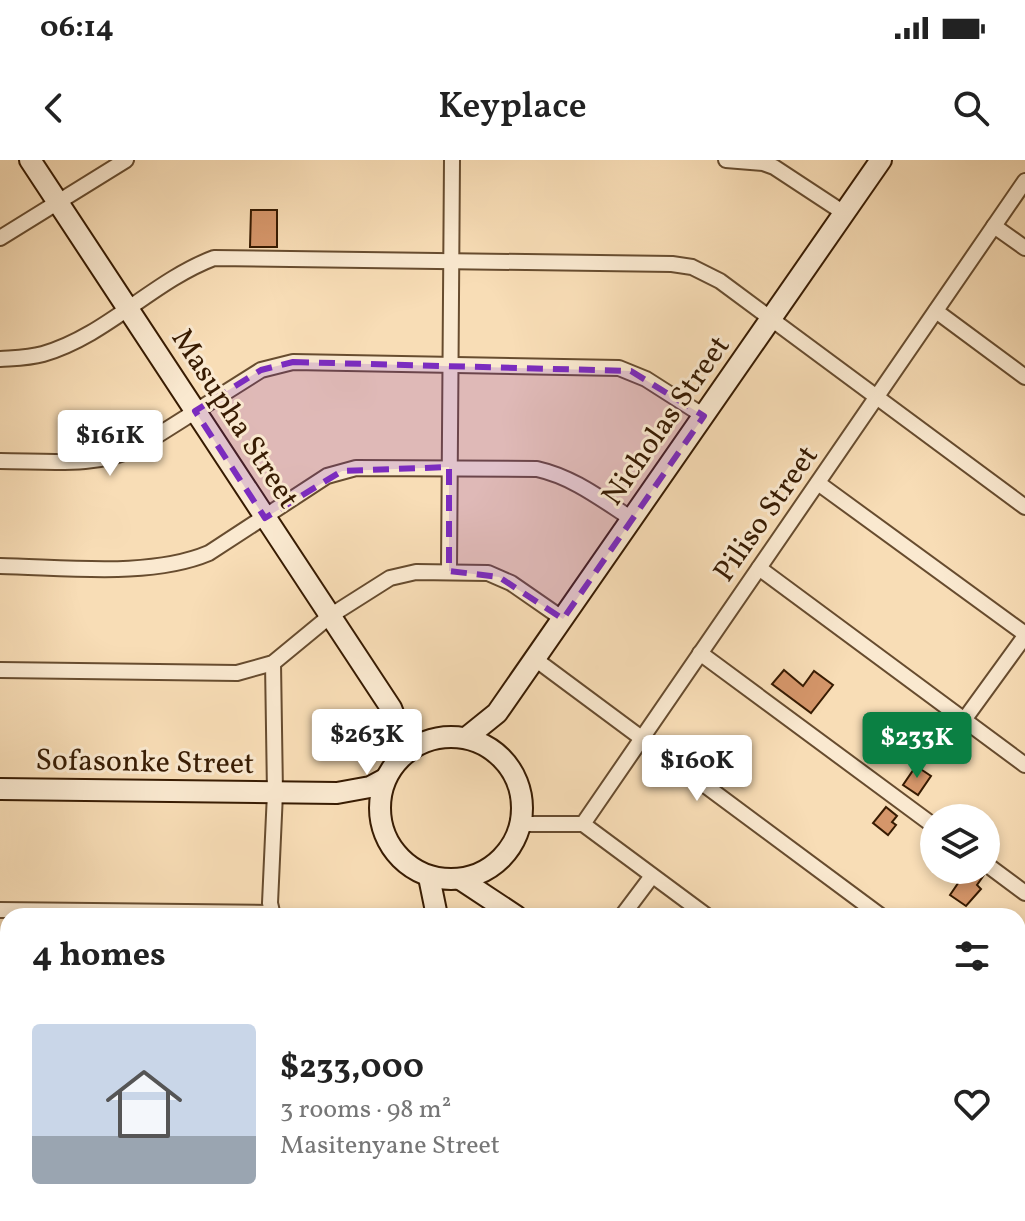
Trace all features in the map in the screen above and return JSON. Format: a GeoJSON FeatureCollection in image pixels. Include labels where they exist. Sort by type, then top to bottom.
{"type":"FeatureCollection","features":[{"type":"Feature","properties":{"kind":"main road","name":"Masupha Street"},"geometry":{"type":"LineString","coordinates":[[30,160],[391,708],[402,736],[398,760]]}},
{"type":"Feature","properties":{"kind":"main road","name":"Nicholas Street"},"geometry":{"type":"LineString","coordinates":[[466,738],[497,713],[881,160]]}},
{"type":"Feature","properties":{"kind":"main road","name":"Masupha Street"},"geometry":{"type":"LineString","coordinates":[[391,708],[437,738]]}},
{"type":"Feature","properties":{"kind":"main road"},"geometry":{"type":"LineString","coordinates":[[497,713],[498,754]]}},
{"type":"Feature","properties":{"kind":"main road"},"geometry":{"type":"LineString","coordinates":[[437,738],[466,738],[498,754],[519,786],[522,805],[521,824],[515,840],[495,865],[477,875],[456,880],[429,877],[409,866],[392,850],[382,829],[379,806],[385,779],[409,750],[437,738]]}},
{"type":"Feature","properties":{"kind":"main road","name":"Sofasonke Street"},"geometry":{"type":"LineString","coordinates":[[0,789],[337,793],[370,787],[385,779]]}},
{"type":"Feature","properties":{"kind":"main road","name":"Sofasonke Street"},"geometry":{"type":"LineString","coordinates":[[337,793],[379,806]]}},
{"type":"Feature","properties":{"kind":"main road"},"geometry":{"type":"LineString","coordinates":[[495,865],[497,887],[510,908]]}},
{"type":"Feature","properties":{"kind":"main road"},"geometry":{"type":"LineString","coordinates":[[429,877],[435,908]]}},
{"type":"Feature","properties":{"kind":"main road"},"geometry":{"type":"LineString","coordinates":[[456,880],[502,908]]}},
{"type":"Feature","properties":{"kind":"main road"},"geometry":{"type":"LineString","coordinates":[[447,908],[456,880]]}},
{"type":"Feature","properties":{"kind":"street"},"geometry":{"type":"LineString","coordinates":[[0,238],[126,160]]}},
{"type":"Feature","properties":{"kind":"street"},"geometry":{"type":"LineString","coordinates":[[449,571],[452,160]]}},
{"type":"Feature","properties":{"kind":"street"},"geometry":{"type":"LineString","coordinates":[[726,160],[774,167],[844,213]]}},
{"type":"Feature","properties":{"kind":"street","name":"Piliso Street"},"geometry":{"type":"LineString","coordinates":[[583,824],[1025,181]]}},
{"type":"Feature","properties":{"kind":"street"},"geometry":{"type":"LineString","coordinates":[[994,226],[1025,248]]}},
{"type":"Feature","properties":{"kind":"street"},"geometry":{"type":"LineString","coordinates":[[0,359],[32,357],[68,344],[188,269],[214,258],[672,264],[692,267],[720,281],[1025,507]]}},
{"type":"Feature","properties":{"kind":"street"},"geometry":{"type":"LineString","coordinates":[[936,311],[1025,377]]}},
{"type":"Feature","properties":{"kind":"street"},"geometry":{"type":"LineString","coordinates":[[0,461],[109,459],[139,447],[261,370],[293,362],[619,368],[646,379],[704,416]]}},
{"type":"Feature","properties":{"kind":"street"},"geometry":{"type":"LineString","coordinates":[[0,566],[163,567],[189,562],[209,553],[327,476],[356,468],[537,469],[576,483],[632,519]]}},
{"type":"Feature","properties":{"kind":"street"},"geometry":{"type":"LineString","coordinates":[[818,483],[1025,635],[964,720]]}},
{"type":"Feature","properties":{"kind":"street"},"geometry":{"type":"LineString","coordinates":[[759,568],[1025,765]]}},
{"type":"Feature","properties":{"kind":"street"},"geometry":{"type":"LineString","coordinates":[[0,670],[237,673],[273,663],[330,616],[390,578],[416,572],[488,573],[563,619]]}},
{"type":"Feature","properties":{"kind":"street"},"geometry":{"type":"LineString","coordinates":[[700,653],[920,816]]}},
{"type":"Feature","properties":{"kind":"street"},"geometry":{"type":"LineString","coordinates":[[535,659],[870,908]]}},
{"type":"Feature","properties":{"kind":"street"},"geometry":{"type":"LineString","coordinates":[[272,908],[275,793],[273,663]]}},
{"type":"Feature","properties":{"kind":"street"},"geometry":{"type":"LineString","coordinates":[[521,824],[583,824],[696,908]]}},
{"type":"Feature","properties":{"kind":"street"},"geometry":{"type":"LineString","coordinates":[[1000,874],[1025,893]]}},
{"type":"Feature","properties":{"kind":"street"},"geometry":{"type":"LineString","coordinates":[[628,908],[652,876]]}},
{"type":"Feature","properties":{"kind":"highlighted area"},"geometry":{"type":"Polygon","coordinates":[[[293,362],[631,371],[704,416],[563,619],[499,577],[449,571],[449,467],[342,471],[265,518],[195,411],[261,370],[293,362]]]}},
{"type":"Feature","properties":{"kind":"building"},"geometry":{"type":"Polygon","coordinates":[[[251,210],[277,210],[277,247],[250,247],[251,210]]]}},
{"type":"Feature","properties":{"kind":"building"},"geometry":{"type":"Polygon","coordinates":[[[784,670],[803,686],[814,671],[833,685],[811,713],[772,684],[784,670]]]}},
{"type":"Feature","properties":{"kind":"building"},"geometry":{"type":"Polygon","coordinates":[[[916,766],[931,776],[918,795],[903,785],[916,766]]]}},
{"type":"Feature","properties":{"kind":"building"},"geometry":{"type":"Polygon","coordinates":[[[886,807],[897,816],[892,822],[896,825],[888,835],[873,823],[886,807]]]}},
{"type":"Feature","properties":{"kind":"building"},"geometry":{"type":"Polygon","coordinates":[[[957,884],[978,884],[981,889],[966,906],[950,895],[957,884]]]}}]}
